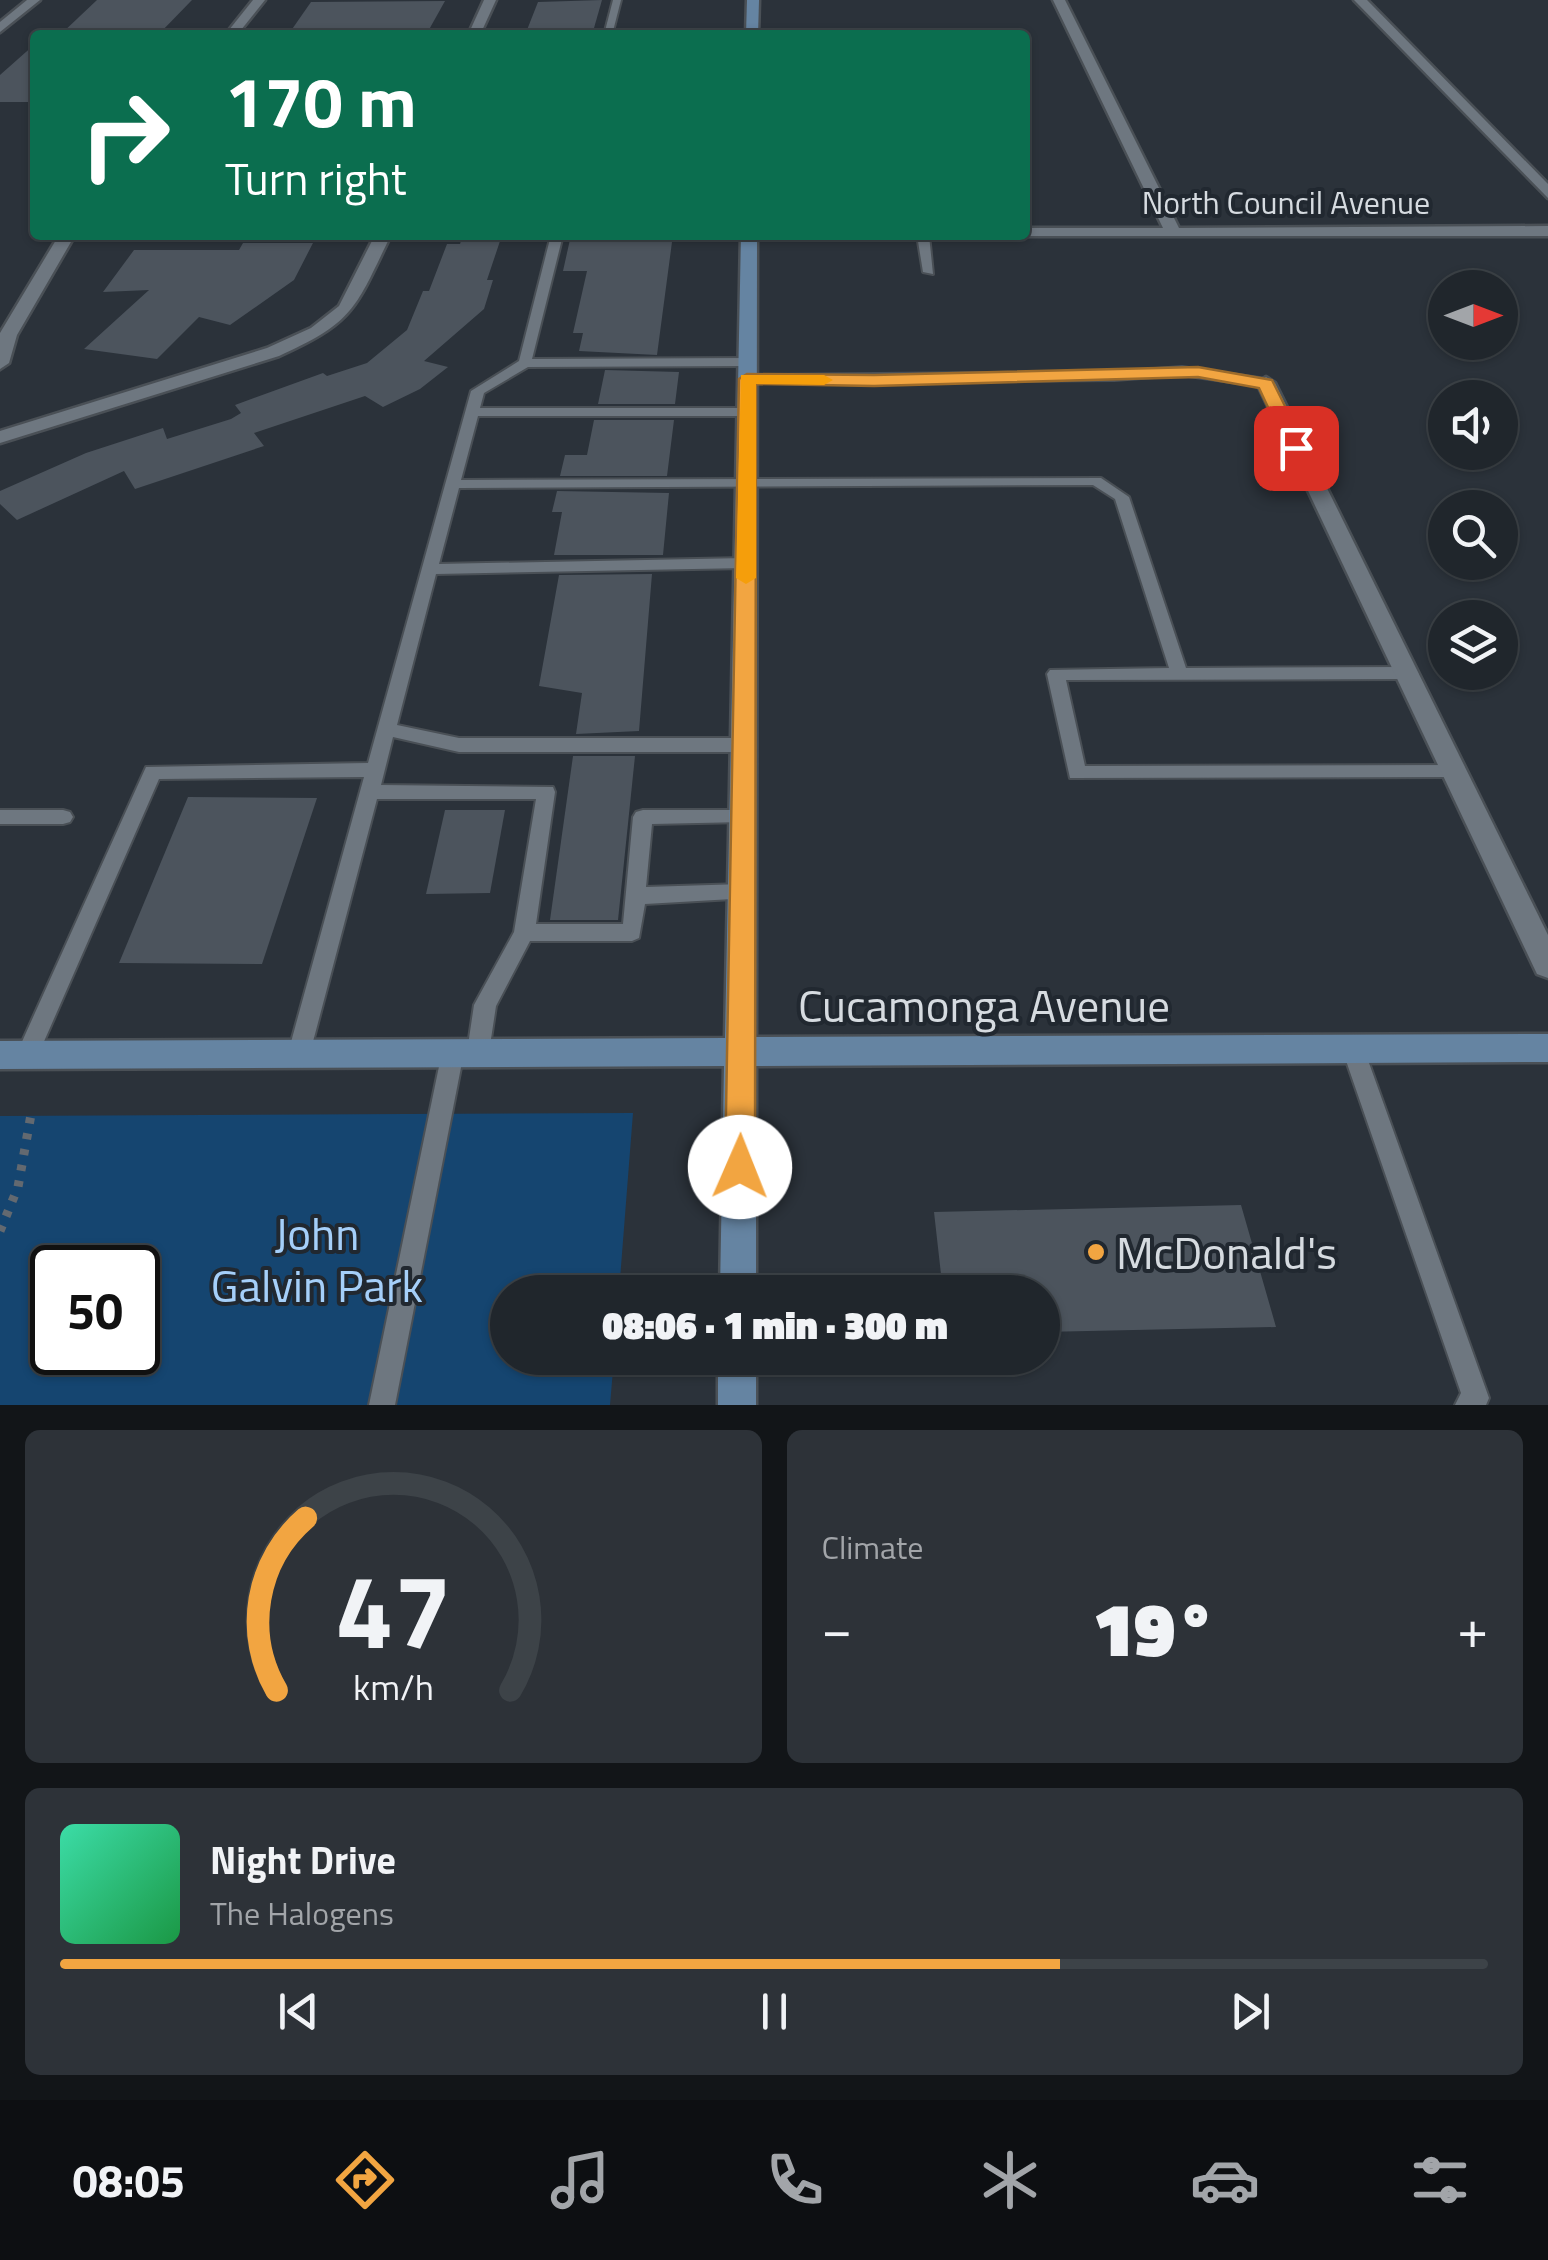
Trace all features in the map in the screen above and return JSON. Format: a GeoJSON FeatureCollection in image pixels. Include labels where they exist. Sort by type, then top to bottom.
{"type":"FeatureCollection","features":[{"type":"Feature","properties":{"kind":"main road"},"geometry":{"type":"LineString","coordinates":[[752,0],[752,30]]}},
{"type":"Feature","properties":{"kind":"main road"},"geometry":{"type":"LineString","coordinates":[[738,1275],[748,240]]}},
{"type":"Feature","properties":{"kind":"main road","name":"Cucamonga Avenue"},"geometry":{"type":"LineString","coordinates":[[14,1055],[1548,1048]]}},
{"type":"Feature","properties":{"kind":"main road"},"geometry":{"type":"LineString","coordinates":[[737,1405],[738,1375]]}},
{"type":"Feature","properties":{"kind":"street"},"geometry":{"type":"LineString","coordinates":[[0,28],[34,0]]}},
{"type":"Feature","properties":{"kind":"street"},"geometry":{"type":"LineString","coordinates":[[235,30],[260,0]]}},
{"type":"Feature","properties":{"kind":"street"},"geometry":{"type":"LineString","coordinates":[[476,30],[490,0]]}},
{"type":"Feature","properties":{"kind":"street"},"geometry":{"type":"LineString","coordinates":[[1058,0],[1174,233]]}},
{"type":"Feature","properties":{"kind":"street"},"geometry":{"type":"LineString","coordinates":[[1360,0],[1548,193]]}},
{"type":"Feature","properties":{"kind":"street","name":"North Council Avenue"},"geometry":{"type":"LineString","coordinates":[[1030,232],[1548,231]]}},
{"type":"Feature","properties":{"kind":"street"},"geometry":{"type":"LineString","coordinates":[[0,364],[8,335],[64,240]]}},
{"type":"Feature","properties":{"kind":"street"},"geometry":{"type":"LineString","coordinates":[[0,437],[273,352],[318,332],[346,309],[380,240]]}},
{"type":"Feature","properties":{"kind":"street"},"geometry":{"type":"LineString","coordinates":[[1266,384],[1548,965]]}},
{"type":"Feature","properties":{"kind":"lane"},"geometry":{"type":"LineString","coordinates":[[609,30],[616,0]]}},
{"type":"Feature","properties":{"kind":"lane"},"geometry":{"type":"LineString","coordinates":[[525,363],[556,240]]}},
{"type":"Feature","properties":{"kind":"lane"},"geometry":{"type":"LineString","coordinates":[[924,240],[930,272]]}},
{"type":"Feature","properties":{"kind":"lane"},"geometry":{"type":"LineString","coordinates":[[300,1053],[478,391],[525,363],[1094,377],[1182,371],[1266,384]]}},
{"type":"Feature","properties":{"kind":"lane"},"geometry":{"type":"LineString","coordinates":[[472,412],[747,412]]}},
{"type":"Feature","properties":{"kind":"lane"},"geometry":{"type":"LineString","coordinates":[[452,484],[1096,481],[1122,498],[1179,674]]}},
{"type":"Feature","properties":{"kind":"lane"},"geometry":{"type":"LineString","coordinates":[[430,569],[746,563]]}},
{"type":"Feature","properties":{"kind":"lane"},"geometry":{"type":"LineString","coordinates":[[1405,672],[1056,674],[1077,773],[1454,772]]}},
{"type":"Feature","properties":{"kind":"lane"},"geometry":{"type":"LineString","coordinates":[[386,729],[458,744],[745,746]]}},
{"type":"Feature","properties":{"kind":"lane"},"geometry":{"type":"LineString","coordinates":[[14,1055],[152,772],[376,770]]}},
{"type":"Feature","properties":{"kind":"lane"},"geometry":{"type":"LineString","coordinates":[[369,792],[546,792],[524,933],[465,1052],[382,1405]]}},
{"type":"Feature","properties":{"kind":"lane"},"geometry":{"type":"LineString","coordinates":[[524,933],[632,932],[643,817],[744,815]]}},
{"type":"Feature","properties":{"kind":"lane"},"geometry":{"type":"LineString","coordinates":[[0,817],[63,817]]}},
{"type":"Feature","properties":{"kind":"lane"},"geometry":{"type":"LineString","coordinates":[[636,896],[743,892]]}},
{"type":"Feature","properties":{"kind":"lane"},"geometry":{"type":"LineString","coordinates":[[1354,1049],[1476,1398],[1468,1405]]}},
{"type":"Feature","properties":{"kind":"path"},"geometry":{"type":"LineString","coordinates":[[0,1231],[18,1187],[32,1109]]}},
{"type":"Feature","properties":{"kind":"green space","name":"John Galvin Park"},"geometry":{"type":"Polygon","coordinates":[[[633,1113],[620,1275],[490,1275],[490,1375],[613,1375],[610,1405],[0,1405],[0,1116],[633,1113]]]}},
{"type":"Feature","properties":{"kind":"building"},"geometry":{"type":"Polygon","coordinates":[[[97,0],[192,0],[163,30],[65,30],[97,0]]]}},
{"type":"Feature","properties":{"kind":"building"},"geometry":{"type":"Polygon","coordinates":[[[602,0],[593,30],[527,30],[538,2],[602,0]]]}},
{"type":"Feature","properties":{"kind":"building"},"geometry":{"type":"Polygon","coordinates":[[[445,1],[429,30],[291,30],[311,2],[445,1]]]}},
{"type":"Feature","properties":{"kind":"building"},"geometry":{"type":"Polygon","coordinates":[[[30,48],[30,102],[0,102],[0,75],[30,48]]]}},
{"type":"Feature","properties":{"kind":"building"},"geometry":{"type":"Polygon","coordinates":[[[461,240],[500,240],[487,280],[493,280],[484,309],[424,361],[448,367],[420,389],[383,407],[365,396],[254,433],[264,446],[135,489],[124,471],[17,520],[0,504],[0,491],[86,453],[163,428],[167,439],[231,419],[241,413],[235,405],[323,373],[327,376],[367,363],[407,330],[423,291],[429,291],[447,244],[460,244],[461,240]]]}},
{"type":"Feature","properties":{"kind":"building"},"geometry":{"type":"Polygon","coordinates":[[[570,240],[672,242],[657,355],[579,351],[583,333],[573,333],[587,271],[563,271],[570,240]]]}},
{"type":"Feature","properties":{"kind":"building"},"geometry":{"type":"Polygon","coordinates":[[[243,243],[313,243],[294,280],[230,325],[199,317],[157,359],[84,349],[149,290],[103,292],[134,250],[239,250],[243,243]]]}},
{"type":"Feature","properties":{"kind":"building"},"geometry":{"type":"Polygon","coordinates":[[[605,370],[679,372],[675,404],[598,404],[605,370]]]}},
{"type":"Feature","properties":{"kind":"building"},"geometry":{"type":"Polygon","coordinates":[[[594,420],[674,420],[667,476],[560,476],[565,455],[587,455],[594,420]]]}},
{"type":"Feature","properties":{"kind":"building"},"geometry":{"type":"Polygon","coordinates":[[[557,491],[669,493],[663,555],[554,555],[562,512],[552,512],[557,491]]]}},
{"type":"Feature","properties":{"kind":"building"},"geometry":{"type":"Polygon","coordinates":[[[652,574],[639,731],[576,734],[582,693],[539,686],[559,575],[652,574]]]}},
{"type":"Feature","properties":{"kind":"building"},"geometry":{"type":"Polygon","coordinates":[[[573,756],[635,756],[618,920],[550,920],[573,756]]]}},
{"type":"Feature","properties":{"kind":"building"},"geometry":{"type":"Polygon","coordinates":[[[188,797],[317,798],[262,964],[119,963],[188,797]]]}},
{"type":"Feature","properties":{"kind":"building"},"geometry":{"type":"Polygon","coordinates":[[[445,810],[505,810],[490,893],[426,894],[445,810]]]}},
{"type":"Feature","properties":{"kind":"building","name":"McDonald's"},"geometry":{"type":"Polygon","coordinates":[[[1241,1205],[1276,1327],[1060,1332],[1060,1275],[941,1275],[934,1212],[1241,1205]]]}},
{"type":"Feature","properties":{"kind":"slow traffic"},"geometry":{"type":"LineString","coordinates":[[746,578],[747,379],[824,380]]}},
{"type":"Feature","properties":{"kind":"place","name":"McDonald's"},"geometry":{"type":"Point","coordinates":[1096,1252]}},
{"type":"Feature","properties":{"kind":"route"},"geometry":{"type":"LineString","coordinates":[[740,1167],[747,379],[1198,372],[1266,384],[1296,448]]}}]}
